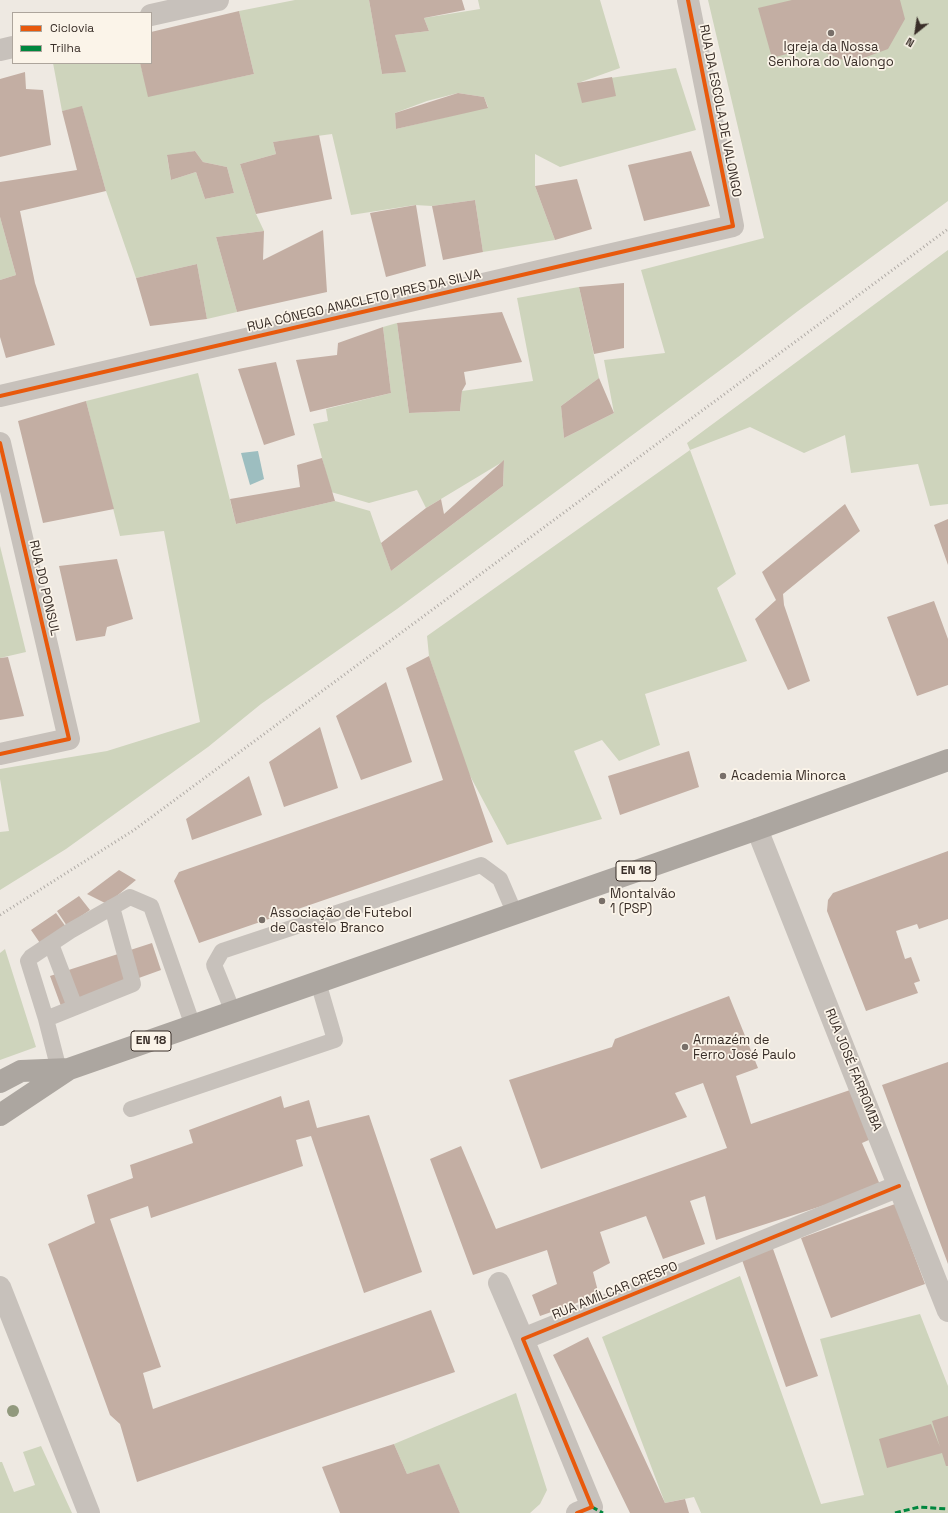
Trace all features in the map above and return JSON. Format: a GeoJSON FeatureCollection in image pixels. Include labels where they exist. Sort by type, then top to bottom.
{"type":"FeatureCollection","features":[{"type":"Feature","properties":{"kind":"main road","name":"EN 18"},"geometry":{"type":"LineString","coordinates":[[0,1115],[64,1070],[515,914],[948,760]]}},
{"type":"Feature","properties":{"kind":"main road","name":"EN 18"},"geometry":{"type":"LineString","coordinates":[[0,1082],[21,1071],[64,1070]]}},
{"type":"Feature","properties":{"kind":"street"},"geometry":{"type":"LineString","coordinates":[[152,16],[218,0]]}},
{"type":"Feature","properties":{"kind":"street","name":"RUA DA ESCOLA DE VALONGO"},"geometry":{"type":"LineString","coordinates":[[688,0],[733,226]]}},
{"type":"Feature","properties":{"kind":"street"},"geometry":{"type":"LineString","coordinates":[[0,50],[12,47]]}},
{"type":"Feature","properties":{"kind":"street","name":"RUA CÓNEGO ANACLETO PIRES DA SILVA"},"geometry":{"type":"LineString","coordinates":[[0,396],[733,226]]}},
{"type":"Feature","properties":{"kind":"street","name":"RUA DO PONSUL"},"geometry":{"type":"LineString","coordinates":[[0,443],[69,739],[0,754]]}},
{"type":"Feature","properties":{"kind":"street","name":"RUA JOSÉ FARROMBA"},"geometry":{"type":"LineString","coordinates":[[756,829],[948,1311]]}},
{"type":"Feature","properties":{"kind":"street","name":"RUA AMÍLCAR CRESPO"},"geometry":{"type":"LineString","coordinates":[[523,1339],[899,1186]]}},
{"type":"Feature","properties":{"kind":"street"},"geometry":{"type":"LineString","coordinates":[[499,1283],[592,1507],[576,1513]]}},
{"type":"Feature","properties":{"kind":"street"},"geometry":{"type":"LineString","coordinates":[[0,1287],[89,1513]]}},
{"type":"Feature","properties":{"kind":"lane"},"geometry":{"type":"LineString","coordinates":[[233,1012],[214,965],[222,951],[481,865],[500,879],[515,914]]}},
{"type":"Feature","properties":{"kind":"lane"},"geometry":{"type":"LineString","coordinates":[[64,1070],[28,961],[31,957],[50,944],[130,897],[152,906],[193,1026]]}},
{"type":"Feature","properties":{"kind":"lane"},"geometry":{"type":"LineString","coordinates":[[46,1019],[133,984],[112,907]]}},
{"type":"Feature","properties":{"kind":"lane"},"geometry":{"type":"LineString","coordinates":[[50,944],[75,1007]]}},
{"type":"Feature","properties":{"kind":"lane"},"geometry":{"type":"LineString","coordinates":[[131,1109],[335,1040],[318,982]]}},
{"type":"Feature","properties":{"kind":"green space"},"geometry":{"type":"Polygon","coordinates":[[[295,0],[369,0],[382,74],[405,72],[395,35],[429,31],[424,18],[480,9],[478,0],[600,0],[620,68],[578,83],[676,68],[696,130],[560,167],[535,154],[535,186],[555,240],[483,252],[475,200],[432,206],[415,205],[351,215],[332,134],[273,142],[276,154],[240,164],[256,214],[264,231],[216,237],[237,312],[207,319],[197,264],[136,278],[106,191],[82,107],[62,111],[53,64],[140,64],[149,96],[254,74],[239,11],[295,0]],[[458,93],[427,101],[395,113],[396,129],[488,107],[484,97],[458,93]],[[195,151],[167,156],[171,180],[196,172],[205,199],[234,193],[227,167],[203,162],[195,151]]]}},
{"type":"Feature","properties":{"kind":"green space"},"geometry":{"type":"Polygon","coordinates":[[[708,0],[948,0],[948,201],[397,609],[261,704],[208,747],[66,849],[0,890],[0,832],[9,831],[0,779],[0,769],[107,751],[200,722],[164,531],[120,536],[86,401],[198,373],[236,524],[335,501],[370,511],[391,571],[503,486],[504,461],[426,508],[417,490],[369,503],[331,492],[313,424],[328,421],[326,409],[391,393],[383,327],[397,323],[409,413],[460,411],[462,391],[533,381],[517,298],[579,287],[599,378],[561,406],[564,438],[614,413],[604,360],[665,353],[641,270],[764,238],[708,0]]]}},
{"type":"Feature","properties":{"kind":"green space"},"geometry":{"type":"Polygon","coordinates":[[[0,217],[16,275],[0,280],[0,217]]]}},
{"type":"Feature","properties":{"kind":"green space"},"geometry":{"type":"Polygon","coordinates":[[[948,250],[948,504],[930,506],[918,464],[851,473],[845,435],[804,453],[750,427],[690,450],[687,443],[948,250]]]}},
{"type":"Feature","properties":{"kind":"green space"},"geometry":{"type":"Polygon","coordinates":[[[690,450],[736,574],[717,588],[747,661],[645,694],[660,745],[619,761],[602,740],[574,751],[602,819],[507,845],[468,772],[429,656],[427,636],[690,450]]]}},
{"type":"Feature","properties":{"kind":"green space"},"geometry":{"type":"Polygon","coordinates":[[[0,546],[26,652],[0,658],[0,546]]]}},
{"type":"Feature","properties":{"kind":"green space"},"geometry":{"type":"Polygon","coordinates":[[[5,949],[36,1047],[0,1060],[0,953],[5,949]]]}},
{"type":"Feature","properties":{"kind":"green space"},"geometry":{"type":"Polygon","coordinates":[[[740,1276],[821,1504],[864,1495],[820,1339],[920,1314],[948,1386],[948,1513],[701,1513],[694,1497],[665,1503],[602,1337],[740,1276]]]}},
{"type":"Feature","properties":{"kind":"green space"},"geometry":{"type":"Polygon","coordinates":[[[516,1393],[547,1490],[540,1504],[530,1513],[460,1513],[439,1465],[407,1474],[394,1444],[516,1393]]]}},
{"type":"Feature","properties":{"kind":"green space"},"geometry":{"type":"Polygon","coordinates":[[[41,1446],[72,1513],[0,1513],[0,1462],[2,1462],[14,1492],[35,1485],[23,1452],[41,1446]]]}},
{"type":"Feature","properties":{"kind":"water"},"geometry":{"type":"Polygon","coordinates":[[[258,451],[264,479],[250,485],[241,453],[258,451]]]}},
{"type":"Feature","properties":{"kind":"building"},"geometry":{"type":"Polygon","coordinates":[[[369,0],[462,0],[465,10],[424,18],[429,31],[395,35],[406,72],[382,74],[369,0]]]}},
{"type":"Feature","properties":{"kind":"building","name":"Igreja da Nossa Senhora do Valongo"},"geometry":{"type":"Polygon","coordinates":[[[792,0],[900,0],[905,19],[888,49],[850,63],[812,47],[772,58],[758,8],[792,0]]]}},
{"type":"Feature","properties":{"kind":"building"},"geometry":{"type":"Polygon","coordinates":[[[239,11],[254,74],[148,97],[140,64],[152,64],[152,32],[239,11]]]}},
{"type":"Feature","properties":{"kind":"building"},"geometry":{"type":"Polygon","coordinates":[[[25,72],[26,89],[43,90],[51,145],[0,157],[0,79],[25,72]]]}},
{"type":"Feature","properties":{"kind":"building"},"geometry":{"type":"Polygon","coordinates":[[[612,77],[616,96],[582,103],[577,83],[612,77]]]}},
{"type":"Feature","properties":{"kind":"building"},"geometry":{"type":"Polygon","coordinates":[[[458,93],[484,97],[488,108],[396,129],[395,113],[458,93]]]}},
{"type":"Feature","properties":{"kind":"building"},"geometry":{"type":"Polygon","coordinates":[[[82,106],[106,191],[20,211],[35,283],[55,345],[6,358],[0,337],[0,280],[16,275],[0,217],[0,182],[77,170],[62,111],[82,106]]]}},
{"type":"Feature","properties":{"kind":"building"},"geometry":{"type":"Polygon","coordinates":[[[319,135],[332,199],[256,214],[240,164],[276,154],[273,142],[319,135]]]}},
{"type":"Feature","properties":{"kind":"building"},"geometry":{"type":"Polygon","coordinates":[[[195,151],[203,162],[227,167],[234,193],[205,199],[196,172],[171,180],[167,155],[195,151]]]}},
{"type":"Feature","properties":{"kind":"building"},"geometry":{"type":"Polygon","coordinates":[[[691,151],[710,206],[644,221],[628,165],[691,151]]]}},
{"type":"Feature","properties":{"kind":"building"},"geometry":{"type":"Polygon","coordinates":[[[577,179],[592,229],[555,240],[535,186],[577,179]]]}},
{"type":"Feature","properties":{"kind":"building"},"geometry":{"type":"Polygon","coordinates":[[[475,200],[483,252],[443,260],[432,206],[475,200]]]}},
{"type":"Feature","properties":{"kind":"building"},"geometry":{"type":"Polygon","coordinates":[[[416,205],[426,266],[386,277],[370,213],[416,205]]]}},
{"type":"Feature","properties":{"kind":"building"},"geometry":{"type":"Polygon","coordinates":[[[323,230],[327,292],[237,312],[216,237],[264,231],[263,260],[323,230]]]}},
{"type":"Feature","properties":{"kind":"building"},"geometry":{"type":"Polygon","coordinates":[[[197,264],[207,319],[150,326],[136,278],[197,264]]]}},
{"type":"Feature","properties":{"kind":"building"},"geometry":{"type":"Polygon","coordinates":[[[624,283],[624,348],[594,354],[579,287],[624,283]]]}},
{"type":"Feature","properties":{"kind":"building"},"geometry":{"type":"Polygon","coordinates":[[[502,312],[522,362],[464,372],[466,384],[462,391],[460,411],[409,413],[397,323],[502,312]]]}},
{"type":"Feature","properties":{"kind":"building"},"geometry":{"type":"Polygon","coordinates":[[[383,327],[391,393],[310,412],[296,360],[337,355],[338,343],[383,327]]]}},
{"type":"Feature","properties":{"kind":"building"},"geometry":{"type":"Polygon","coordinates":[[[276,362],[295,435],[264,445],[238,369],[276,362]]]}},
{"type":"Feature","properties":{"kind":"building"},"geometry":{"type":"Polygon","coordinates":[[[599,378],[614,413],[564,438],[561,406],[599,378]]]}},
{"type":"Feature","properties":{"kind":"building"},"geometry":{"type":"Polygon","coordinates":[[[86,401],[114,509],[43,523],[18,421],[86,401]]]}},
{"type":"Feature","properties":{"kind":"building"},"geometry":{"type":"Polygon","coordinates":[[[322,458],[335,501],[236,524],[230,499],[300,487],[297,465],[322,458]]]}},
{"type":"Feature","properties":{"kind":"building"},"geometry":{"type":"Polygon","coordinates":[[[504,460],[503,486],[391,571],[381,543],[426,508],[441,499],[444,514],[504,460]]]}},
{"type":"Feature","properties":{"kind":"building"},"geometry":{"type":"Polygon","coordinates":[[[845,504],[860,531],[783,594],[784,605],[810,681],[788,690],[755,619],[776,600],[762,572],[845,504]]]}},
{"type":"Feature","properties":{"kind":"building"},"geometry":{"type":"Polygon","coordinates":[[[948,519],[948,565],[934,525],[948,519]]]}},
{"type":"Feature","properties":{"kind":"building"},"geometry":{"type":"Polygon","coordinates":[[[117,559],[133,619],[107,627],[105,636],[76,641],[59,566],[117,559]]]}},
{"type":"Feature","properties":{"kind":"building"},"geometry":{"type":"Polygon","coordinates":[[[934,601],[948,639],[948,685],[917,696],[887,617],[934,601]]]}},
{"type":"Feature","properties":{"kind":"building"},"geometry":{"type":"Polygon","coordinates":[[[429,656],[493,842],[199,943],[174,881],[179,872],[443,780],[406,668],[429,656]]]}},
{"type":"Feature","properties":{"kind":"building"},"geometry":{"type":"Polygon","coordinates":[[[8,657],[24,716],[0,720],[0,658],[8,657]]]}},
{"type":"Feature","properties":{"kind":"building"},"geometry":{"type":"Polygon","coordinates":[[[386,682],[412,762],[361,780],[336,716],[386,682]]]}},
{"type":"Feature","properties":{"kind":"building"},"geometry":{"type":"Polygon","coordinates":[[[320,727],[338,788],[284,807],[269,762],[320,727]]]}},
{"type":"Feature","properties":{"kind":"building"},"geometry":{"type":"Polygon","coordinates":[[[689,751],[699,787],[620,815],[608,776],[689,751]]]}},
{"type":"Feature","properties":{"kind":"building"},"geometry":{"type":"Polygon","coordinates":[[[249,776],[262,815],[192,840],[186,819],[249,776]]]}},
{"type":"Feature","properties":{"kind":"building"},"geometry":{"type":"Polygon","coordinates":[[[948,851],[948,919],[919,929],[917,924],[896,931],[905,959],[911,957],[920,981],[914,983],[918,993],[866,1011],[827,911],[828,900],[833,893],[948,851]]]}},
{"type":"Feature","properties":{"kind":"building"},"geometry":{"type":"Polygon","coordinates":[[[119,870],[136,880],[107,904],[87,894],[119,870]]]}},
{"type":"Feature","properties":{"kind":"building"},"geometry":{"type":"Polygon","coordinates":[[[79,896],[90,910],[67,926],[57,911],[79,896]]]}},
{"type":"Feature","properties":{"kind":"building"},"geometry":{"type":"Polygon","coordinates":[[[56,913],[66,927],[42,946],[31,930],[56,913]]]}},
{"type":"Feature","properties":{"kind":"building"},"geometry":{"type":"Polygon","coordinates":[[[152,943],[161,970],[61,1006],[50,976],[152,943]]]}},
{"type":"Feature","properties":{"kind":"building"},"geometry":{"type":"Polygon","coordinates":[[[729,996],[758,1068],[736,1076],[751,1124],[850,1090],[871,1139],[862,1143],[881,1187],[716,1240],[705,1196],[690,1201],[705,1244],[663,1259],[646,1216],[600,1232],[610,1263],[593,1272],[599,1295],[540,1316],[532,1295],[557,1284],[547,1250],[473,1275],[430,1159],[461,1146],[496,1229],[727,1148],[703,1083],[675,1093],[687,1117],[541,1169],[509,1080],[612,1047],[615,1039],[729,996]]]}},
{"type":"Feature","properties":{"kind":"building"},"geometry":{"type":"Polygon","coordinates":[[[948,1062],[948,1264],[882,1085],[948,1062]]]}},
{"type":"Feature","properties":{"kind":"building"},"geometry":{"type":"Polygon","coordinates":[[[281,1096],[284,1108],[309,1100],[317,1128],[369,1115],[422,1272],[364,1293],[311,1136],[296,1140],[303,1166],[151,1218],[148,1206],[110,1219],[161,1367],[143,1373],[153,1409],[431,1310],[455,1372],[137,1482],[120,1424],[110,1415],[48,1244],[95,1223],[87,1195],[133,1178],[130,1165],[193,1143],[189,1130],[281,1096]]]}},
{"type":"Feature","properties":{"kind":"building"},"geometry":{"type":"Polygon","coordinates":[[[895,1204],[925,1284],[831,1318],[801,1238],[895,1204]]]}},
{"type":"Feature","properties":{"kind":"building"},"geometry":{"type":"Polygon","coordinates":[[[772,1246],[818,1376],[786,1387],[741,1257],[772,1246]]]}},
{"type":"Feature","properties":{"kind":"building"},"geometry":{"type":"Polygon","coordinates":[[[588,1337],[665,1503],[685,1499],[689,1513],[630,1513],[553,1355],[588,1337]]]}},
{"type":"Feature","properties":{"kind":"building"},"geometry":{"type":"Polygon","coordinates":[[[948,1416],[948,1466],[946,1466],[942,1453],[887,1468],[879,1439],[931,1424],[940,1447],[932,1421],[948,1416]]]}},
{"type":"Feature","properties":{"kind":"building"},"geometry":{"type":"Polygon","coordinates":[[[394,1444],[407,1474],[439,1464],[460,1513],[340,1513],[322,1467],[394,1444]]]}},
{"type":"Feature","properties":{"kind":"railway"},"geometry":{"type":"LineString","coordinates":[[0,915],[134,830],[948,229]]}},
{"type":"Feature","properties":{"kind":"marked path"},"geometry":{"type":"LineString","coordinates":[[592,1507],[603,1513]]}},
{"type":"Feature","properties":{"kind":"marked path"},"geometry":{"type":"LineString","coordinates":[[895,1513],[919,1507],[948,1509]]}},
{"type":"Feature","properties":{"kind":"cycle path"},"geometry":{"type":"LineString","coordinates":[[0,396],[733,226],[688,0]]}},
{"type":"Feature","properties":{"kind":"cycle path"},"geometry":{"type":"LineString","coordinates":[[0,443],[69,739],[0,754]]}},
{"type":"Feature","properties":{"kind":"cycle path"},"geometry":{"type":"LineString","coordinates":[[577,1513],[592,1507],[523,1339],[899,1186]]}},
{"type":"Feature","properties":{"kind":"place","name":"Igreja da Nossa Senhora do Valongo"},"geometry":{"type":"Point","coordinates":[831,33]}},
{"type":"Feature","properties":{"kind":"place","name":"Academia Minorca"},"geometry":{"type":"Point","coordinates":[723,776]}},
{"type":"Feature","properties":{"kind":"place","name":"Montalvão 1 (PSP)"},"geometry":{"type":"Point","coordinates":[602,901]}},
{"type":"Feature","properties":{"kind":"place","name":"Associação de Futebol de Castelo Branco"},"geometry":{"type":"Point","coordinates":[262,920]}},
{"type":"Feature","properties":{"kind":"place","name":"Armazém de Ferro José Paulo"},"geometry":{"type":"Point","coordinates":[685,1047]}}]}
